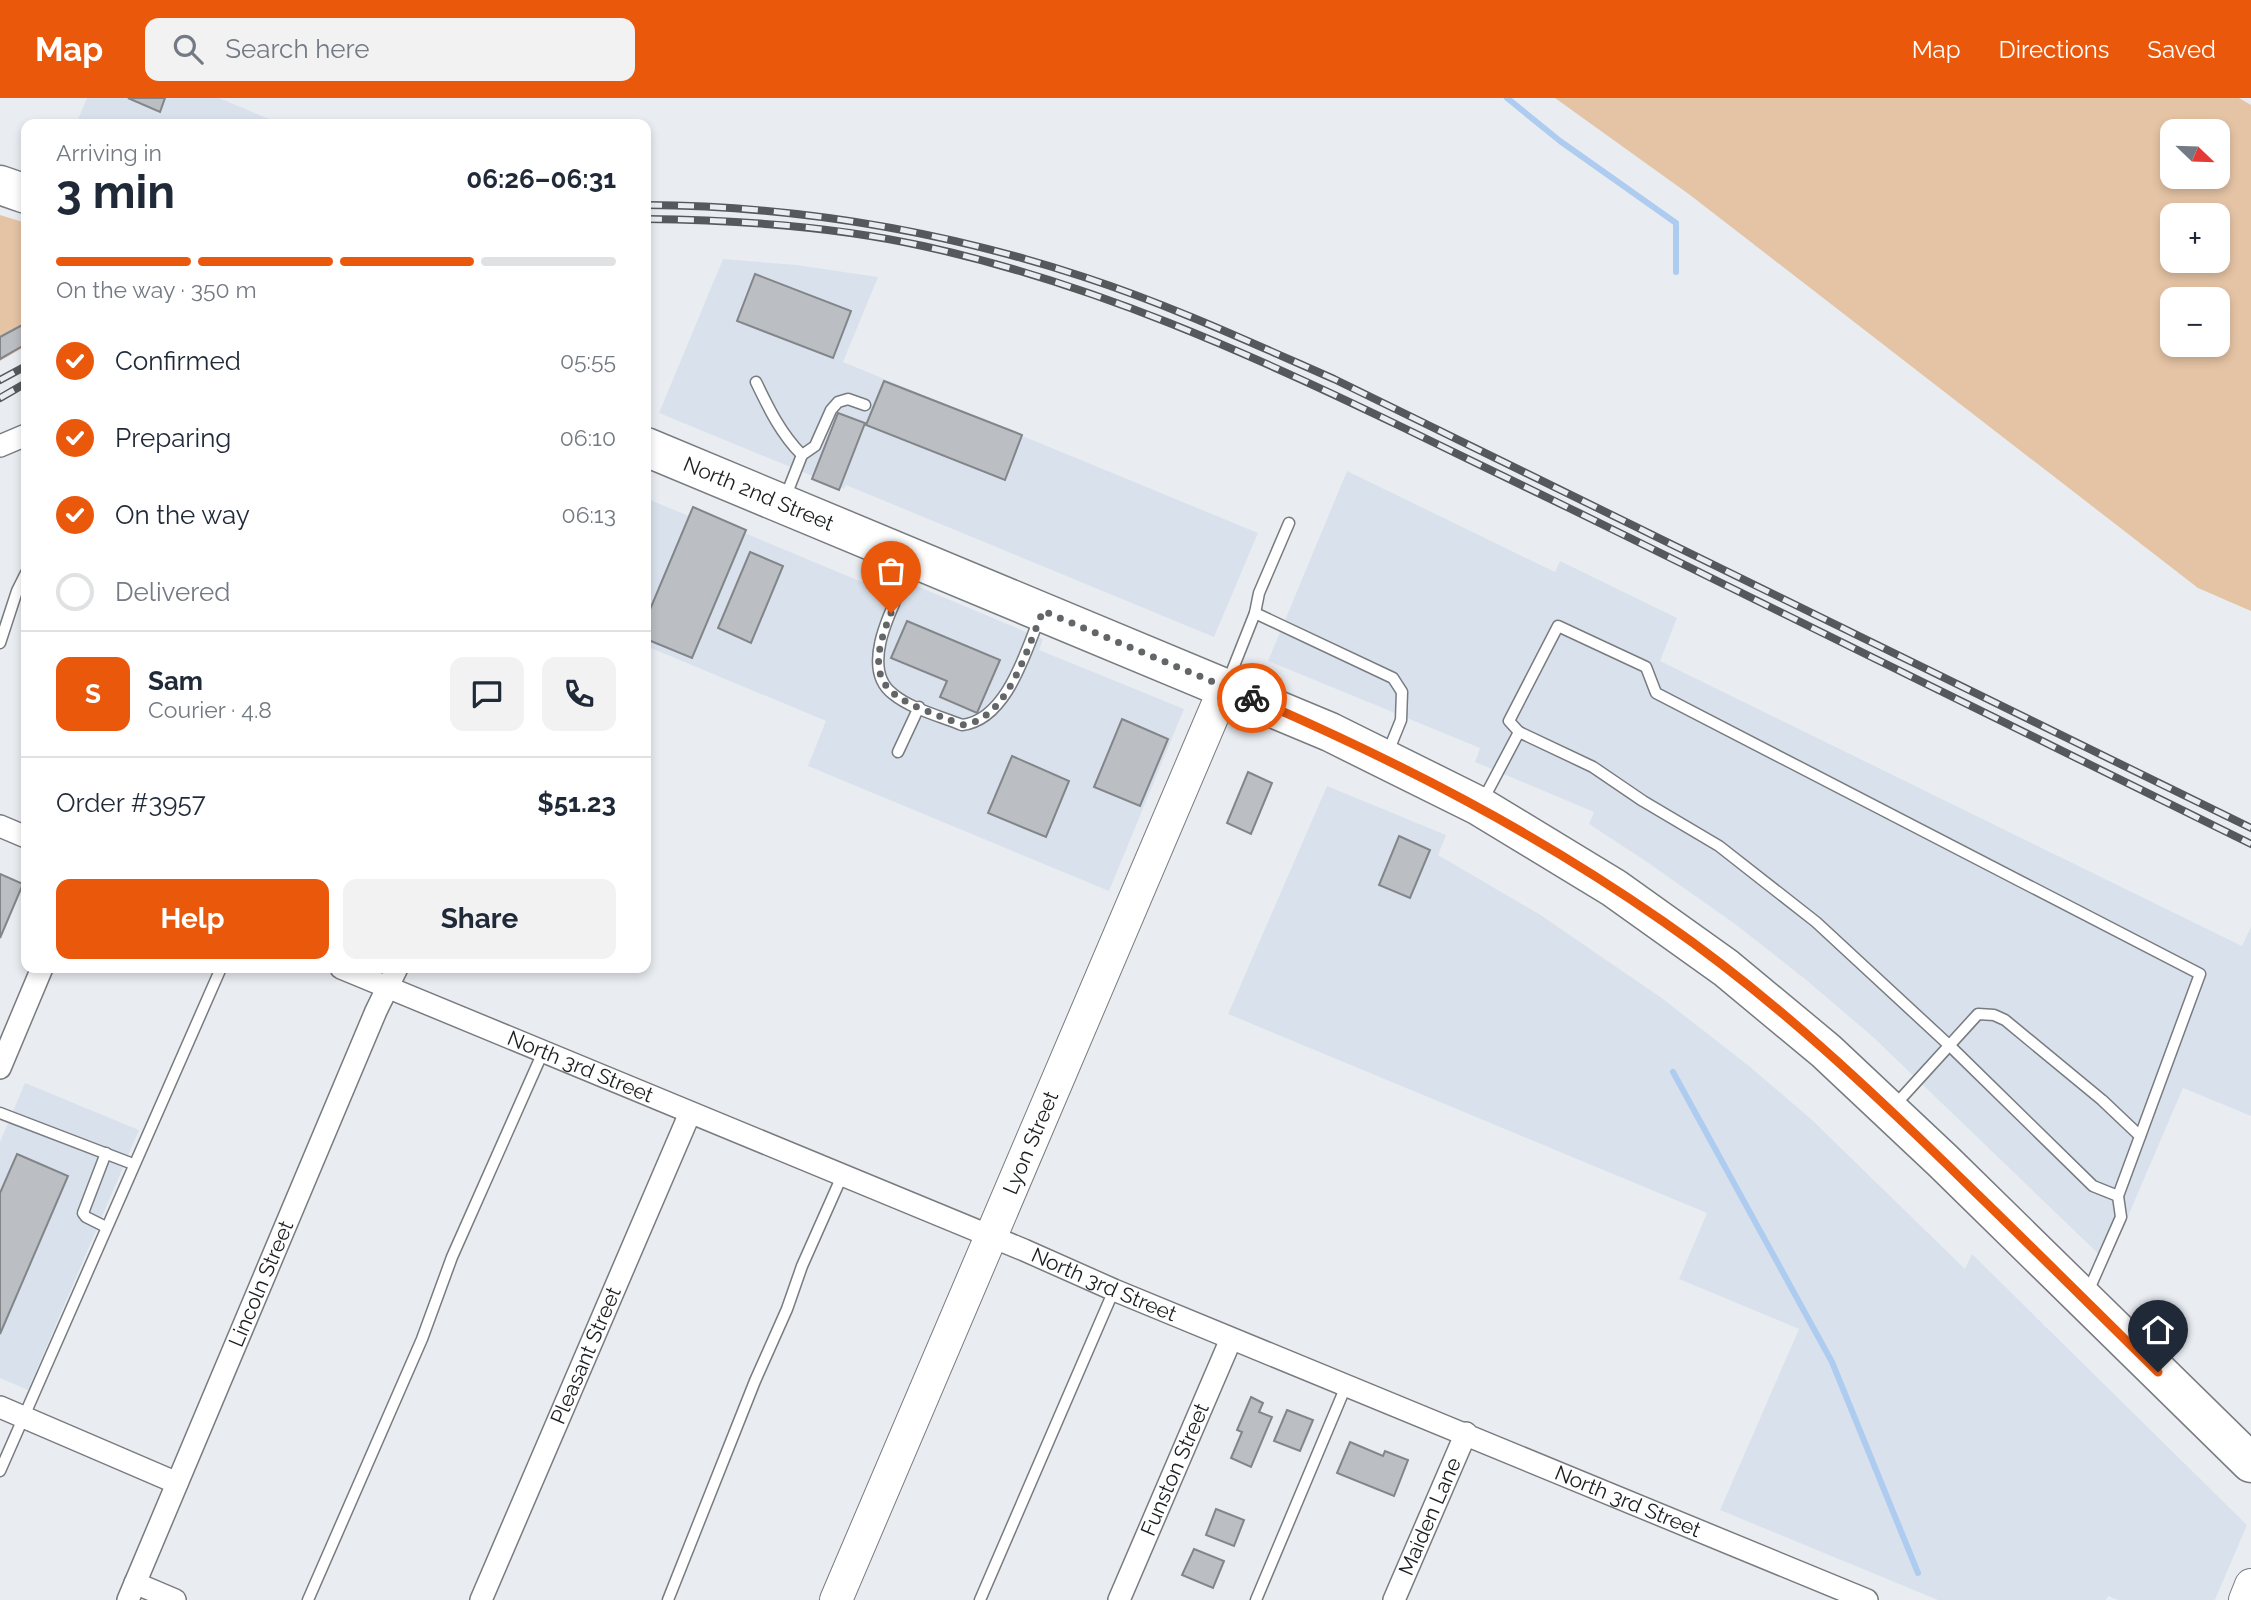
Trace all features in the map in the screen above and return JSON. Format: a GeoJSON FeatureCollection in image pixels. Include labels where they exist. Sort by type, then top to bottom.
{"type":"FeatureCollection","features":[{"type":"Feature","properties":{"kind":"highway"},"geometry":{"type":"LineString","coordinates":[[0,185],[21,192]]}},
{"type":"Feature","properties":{"kind":"highway","name":"North 2nd Street"},"geometry":{"type":"LineString","coordinates":[[651,449],[1225,687],[1385,758],[1479,806],[1603,881],[1665,923],[1767,1001],[1890,1110],[2251,1463]]}},
{"type":"Feature","properties":{"kind":"street"},"geometry":{"type":"LineString","coordinates":[[0,446],[21,437]]}},
{"type":"Feature","properties":{"kind":"street","name":"Lyon Street"},"geometry":{"type":"LineString","coordinates":[[836,1600],[1225,687]]}},
{"type":"Feature","properties":{"kind":"street"},"geometry":{"type":"LineString","coordinates":[[0,826],[21,835]]}},
{"type":"Feature","properties":{"kind":"street"},"geometry":{"type":"LineString","coordinates":[[0,1068],[40,973]]}},
{"type":"Feature","properties":{"kind":"street","name":"North 3rd Street"},"geometry":{"type":"LineString","coordinates":[[353,973],[1231,1339],[1466,1433],[1867,1600]]}},
{"type":"Feature","properties":{"kind":"street","name":"Lincoln Street"},"geometry":{"type":"LineString","coordinates":[[131,1592],[395,973]]}},
{"type":"Feature","properties":{"kind":"street","name":"Pleasant Street"},"geometry":{"type":"LineString","coordinates":[[481,1600],[690,1113]]}},
{"type":"Feature","properties":{"kind":"street","name":"Funston Street"},"geometry":{"type":"LineString","coordinates":[[1119,1600],[1231,1339]]}},
{"type":"Feature","properties":{"kind":"street"},"geometry":{"type":"LineString","coordinates":[[0,1407],[177,1483]]}},
{"type":"Feature","properties":{"kind":"street","name":"Maiden Lane"},"geometry":{"type":"LineString","coordinates":[[1395,1600],[1466,1433]]}},
{"type":"Feature","properties":{"kind":"street"},"geometry":{"type":"LineString","coordinates":[[2245,1600],[2251,1585]]}},
{"type":"Feature","properties":{"kind":"street"},"geometry":{"type":"LineString","coordinates":[[131,1592],[175,1600]]}},
{"type":"Feature","properties":{"kind":"lane"},"geometry":{"type":"LineString","coordinates":[[756,382],[773,417],[790,443],[802,455]]}},
{"type":"Feature","properties":{"kind":"lane"},"geometry":{"type":"LineString","coordinates":[[782,504],[802,455],[814,446],[831,410],[838,402],[848,399],[865,405]]}},
{"type":"Feature","properties":{"kind":"lane"},"geometry":{"type":"LineString","coordinates":[[1225,687],[1255,613],[1259,593],[1289,523]]}},
{"type":"Feature","properties":{"kind":"lane"},"geometry":{"type":"LineString","coordinates":[[914,559],[882,636],[878,669],[889,692],[962,725],[984,718],[1012,682],[1043,611]]}},
{"type":"Feature","properties":{"kind":"lane"},"geometry":{"type":"LineString","coordinates":[[0,643],[21,583]]}},
{"type":"Feature","properties":{"kind":"lane"},"geometry":{"type":"LineString","coordinates":[[1255,613],[1394,678],[1402,692],[1401,720],[1385,758]]}},
{"type":"Feature","properties":{"kind":"lane"},"geometry":{"type":"LineString","coordinates":[[2084,1300],[2121,1217],[2118,1196],[2200,974],[1656,693],[1646,667],[1558,626],[1509,722],[1520,732],[1592,766],[1643,802],[1718,846],[1816,922],[1950,1046],[2093,1185],[2118,1196]]}},
{"type":"Feature","properties":{"kind":"lane"},"geometry":{"type":"LineString","coordinates":[[898,752],[919,707]]}},
{"type":"Feature","properties":{"kind":"lane"},"geometry":{"type":"LineString","coordinates":[[1479,806],[1520,732]]}},
{"type":"Feature","properties":{"kind":"lane"},"geometry":{"type":"LineString","coordinates":[[0,1471],[219,973]]}},
{"type":"Feature","properties":{"kind":"lane"},"geometry":{"type":"LineString","coordinates":[[1890,1110],[1978,1014],[1994,1015],[2006,1020],[2102,1100],[2140,1136]]}},
{"type":"Feature","properties":{"kind":"lane"},"geometry":{"type":"LineString","coordinates":[[308,1600],[422,1339],[457,1246],[543,1052]]}},
{"type":"Feature","properties":{"kind":"lane"},"geometry":{"type":"LineString","coordinates":[[0,1113],[133,1164]]}},
{"type":"Feature","properties":{"kind":"lane"},"geometry":{"type":"LineString","coordinates":[[106,1153],[83,1213],[106,1227]]}},
{"type":"Feature","properties":{"kind":"lane"},"geometry":{"type":"LineString","coordinates":[[668,1600],[755,1381],[842,1176]]}},
{"type":"Feature","properties":{"kind":"lane"},"geometry":{"type":"LineString","coordinates":[[979,1600],[1114,1290]]}},
{"type":"Feature","properties":{"kind":"lane"},"geometry":{"type":"LineString","coordinates":[[1256,1600],[1346,1386]]}},
{"type":"Feature","properties":{"kind":"shaded area"},"geometry":{"type":"Polygon","coordinates":[[[87,98],[219,98],[269,119],[78,119],[87,98]]]}},
{"type":"Feature","properties":{"kind":"shaded area"},"geometry":{"type":"Polygon","coordinates":[[[1555,98],[2239,98],[2251,105],[2251,611],[2198,588],[1690,195],[1555,98]]]}},
{"type":"Feature","properties":{"kind":"shaded area"},"geometry":{"type":"Polygon","coordinates":[[[0,215],[21,221],[21,349],[0,361],[0,215]]]}},
{"type":"Feature","properties":{"kind":"shaded area"},"geometry":{"type":"Polygon","coordinates":[[[723,259],[796,265],[878,277],[843,362],[1258,533],[1214,637],[846,485],[844,489],[659,413],[723,259]]]}},
{"type":"Feature","properties":{"kind":"shaded area"},"geometry":{"type":"Polygon","coordinates":[[[1347,471],[1555,572],[1560,561],[1677,618],[1660,661],[2242,946],[2251,927],[2251,1116],[2183,1088],[2108,1263],[1873,1037],[1735,924],[1589,824],[1594,812],[1475,762],[1480,748],[1268,661],[1347,471]]]}},
{"type":"Feature","properties":{"kind":"shaded area"},"geometry":{"type":"Polygon","coordinates":[[[651,500],[743,538],[745,533],[881,590],[888,574],[1043,639],[1039,650],[1184,709],[1109,891],[808,766],[826,721],[651,648],[651,500]]]}},
{"type":"Feature","properties":{"kind":"shaded area"},"geometry":{"type":"Polygon","coordinates":[[[1327,786],[1446,835],[1438,855],[1539,914],[1663,999],[1749,1066],[1811,1119],[1965,1269],[1972,1254],[2247,1525],[2215,1600],[2118,1600],[2108,1596],[2106,1600],[1938,1600],[1720,1510],[1799,1329],[1679,1279],[1707,1213],[1228,1014],[1327,786]]]}},
{"type":"Feature","properties":{"kind":"shaded area"},"geometry":{"type":"Polygon","coordinates":[[[25,1083],[139,1130],[28,1390],[0,1378],[0,1142],[25,1083]]]}},
{"type":"Feature","properties":{"kind":"building"},"geometry":{"type":"Polygon","coordinates":[[[128,98],[165,98],[160,112],[128,98]]]}},
{"type":"Feature","properties":{"kind":"building"},"geometry":{"type":"Polygon","coordinates":[[[755,274],[851,311],[833,358],[737,321],[755,274]]]}},
{"type":"Feature","properties":{"kind":"building"},"geometry":{"type":"Polygon","coordinates":[[[21,326],[21,347],[0,359],[0,337],[21,326]]]}},
{"type":"Feature","properties":{"kind":"building"},"geometry":{"type":"Polygon","coordinates":[[[884,381],[1022,435],[1005,480],[866,425],[884,381]]]}},
{"type":"Feature","properties":{"kind":"building"},"geometry":{"type":"Polygon","coordinates":[[[838,413],[865,423],[839,490],[812,479],[838,413]]]}},
{"type":"Feature","properties":{"kind":"building"},"geometry":{"type":"Polygon","coordinates":[[[693,507],[746,530],[692,658],[651,641],[651,607],[693,507]]]}},
{"type":"Feature","properties":{"kind":"building"},"geometry":{"type":"Polygon","coordinates":[[[750,552],[783,566],[751,643],[718,628],[750,552]]]}},
{"type":"Feature","properties":{"kind":"building"},"geometry":{"type":"Polygon","coordinates":[[[907,621],[1000,660],[977,713],[940,697],[947,681],[891,658],[907,621]]]}},
{"type":"Feature","properties":{"kind":"building"},"geometry":{"type":"Polygon","coordinates":[[[1122,719],[1168,739],[1140,806],[1094,787],[1122,719]]]}},
{"type":"Feature","properties":{"kind":"building"},"geometry":{"type":"Polygon","coordinates":[[[1012,756],[1069,781],[1046,837],[988,813],[1012,756]]]}},
{"type":"Feature","properties":{"kind":"building"},"geometry":{"type":"Polygon","coordinates":[[[1248,772],[1272,783],[1251,834],[1227,823],[1248,772]]]}},
{"type":"Feature","properties":{"kind":"building"},"geometry":{"type":"Polygon","coordinates":[[[1399,836],[1430,850],[1410,898],[1379,885],[1399,836]]]}},
{"type":"Feature","properties":{"kind":"building"},"geometry":{"type":"Polygon","coordinates":[[[0,874],[21,883],[21,889],[0,938],[0,874]]]}},
{"type":"Feature","properties":{"kind":"building"},"geometry":{"type":"Polygon","coordinates":[[[17,1154],[68,1176],[0,1334],[0,1193],[17,1154]]]}},
{"type":"Feature","properties":{"kind":"building"},"geometry":{"type":"Polygon","coordinates":[[[1251,1397],[1263,1403],[1259,1412],[1272,1417],[1251,1467],[1231,1458],[1242,1432],[1237,1430],[1251,1397]]]}},
{"type":"Feature","properties":{"kind":"building"},"geometry":{"type":"Polygon","coordinates":[[[1287,1410],[1313,1420],[1300,1451],[1274,1441],[1287,1410]]]}},
{"type":"Feature","properties":{"kind":"building"},"geometry":{"type":"Polygon","coordinates":[[[1350,1442],[1383,1456],[1385,1451],[1408,1460],[1394,1496],[1337,1473],[1350,1442]]]}},
{"type":"Feature","properties":{"kind":"building"},"geometry":{"type":"Polygon","coordinates":[[[1216,1509],[1244,1520],[1234,1546],[1206,1535],[1216,1509]]]}},
{"type":"Feature","properties":{"kind":"building"},"geometry":{"type":"Polygon","coordinates":[[[1194,1549],[1224,1561],[1213,1588],[1182,1575],[1194,1549]]]}},
{"type":"Feature","properties":{"kind":"waterway"},"geometry":{"type":"LineString","coordinates":[[1507,98],[1560,141],[1676,223],[1676,272]]}},
{"type":"Feature","properties":{"kind":"waterway"},"geometry":{"type":"LineString","coordinates":[[1673,1072],[1832,1362],[1918,1573]]}},
{"type":"Feature","properties":{"kind":"railway"},"geometry":{"type":"LineString","coordinates":[[651,205],[758,210],[922,234],[1030,260],[1148,300],[1334,379],[2251,828]]}},
{"type":"Feature","properties":{"kind":"railway"},"geometry":{"type":"LineString","coordinates":[[651,219],[785,225],[889,239],[986,261],[1109,300],[1169,323],[1287,373],[1404,428],[2251,844]]}},
{"type":"Feature","properties":{"kind":"railway"},"geometry":{"type":"LineString","coordinates":[[0,380],[21,369]]}},
{"type":"Feature","properties":{"kind":"railway"},"geometry":{"type":"LineString","coordinates":[[0,398],[21,386]]}},
{"type":"Feature","properties":{"kind":"way so far"},"geometry":{"type":"LineString","coordinates":[[891,613],[878,652],[878,669],[889,692],[899,699],[962,725],[984,718],[996,706],[1012,682],[1043,611],[1252,698]]}},
{"type":"Feature","properties":{"kind":"route"},"geometry":{"type":"LineString","coordinates":[[1252,698],[1385,758],[1479,806],[1614,888],[1726,968],[1826,1051],[1890,1110],[2158,1372]]}}]}
